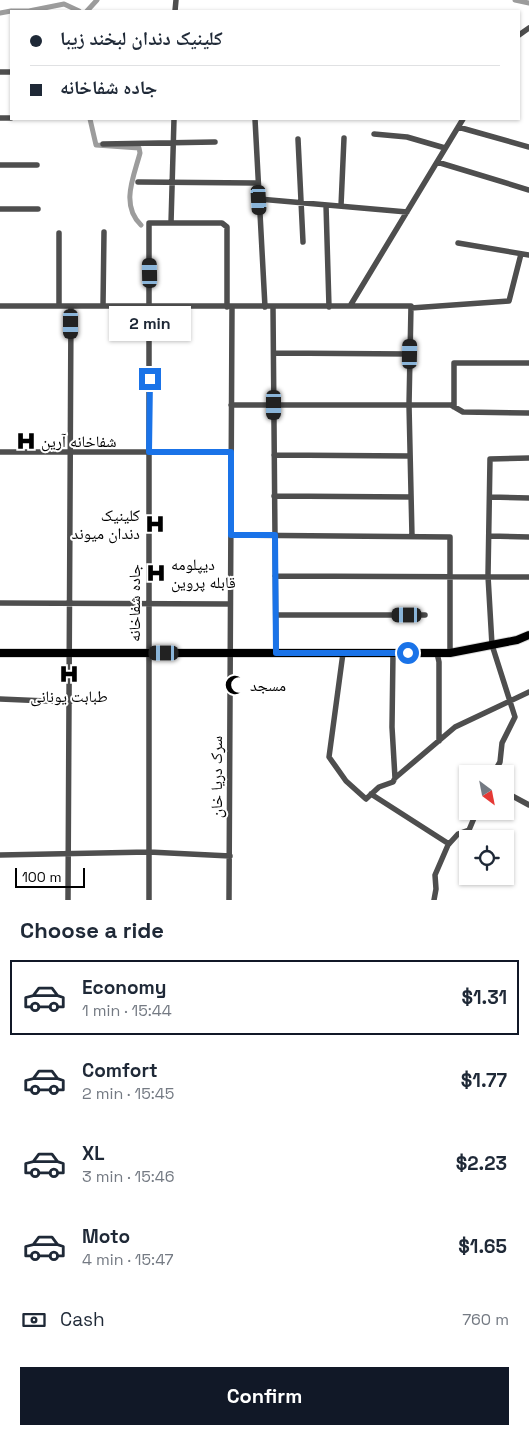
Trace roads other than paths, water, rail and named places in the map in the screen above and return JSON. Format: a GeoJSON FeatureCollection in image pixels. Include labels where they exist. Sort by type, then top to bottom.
{"type":"FeatureCollection","features":[{"type":"Feature","properties":{"kind":"main road"},"geometry":{"type":"LineString","coordinates":[[0,653],[450,653],[492,645],[529,635]]}},
{"type":"Feature","properties":{"kind":"street"},"geometry":{"type":"LineString","coordinates":[[171,222],[174,120]]}},
{"type":"Feature","properties":{"kind":"street"},"geometry":{"type":"LineString","coordinates":[[254,120],[265,307]]}},
{"type":"Feature","properties":{"kind":"street"},"geometry":{"type":"LineString","coordinates":[[350,306],[462,120]]}},
{"type":"Feature","properties":{"kind":"street"},"geometry":{"type":"LineString","coordinates":[[458,127],[529,147]]}},
{"type":"Feature","properties":{"kind":"street"},"geometry":{"type":"LineString","coordinates":[[374,134],[407,137],[446,148]]}},
{"type":"Feature","properties":{"kind":"street"},"geometry":{"type":"LineString","coordinates":[[341,206],[344,138]]}},
{"type":"Feature","properties":{"kind":"street"},"geometry":{"type":"LineString","coordinates":[[298,139],[303,242]]}},
{"type":"Feature","properties":{"kind":"street"},"geometry":{"type":"LineString","coordinates":[[103,144],[215,142]]}},
{"type":"Feature","properties":{"kind":"street"},"geometry":{"type":"LineString","coordinates":[[437,162],[529,190]]}},
{"type":"Feature","properties":{"kind":"street"},"geometry":{"type":"LineString","coordinates":[[0,165],[37,165]]}},
{"type":"Feature","properties":{"kind":"street"},"geometry":{"type":"LineString","coordinates":[[138,182],[258,183]]}},
{"type":"Feature","properties":{"kind":"street"},"geometry":{"type":"LineString","coordinates":[[259,200],[407,212]]}},
{"type":"Feature","properties":{"kind":"street"},"geometry":{"type":"LineString","coordinates":[[326,205],[329,306]]}},
{"type":"Feature","properties":{"kind":"street"},"geometry":{"type":"LineString","coordinates":[[0,210],[38,209]]}},
{"type":"Feature","properties":{"kind":"street","name":"جاده شفاخانه"},"geometry":{"type":"LineString","coordinates":[[149,900],[149,224],[171,222]]}},
{"type":"Feature","properties":{"kind":"street","name":"سرک دریا خان"},"geometry":{"type":"LineString","coordinates":[[171,222],[222,224],[227,227],[231,405],[229,900]]}},
{"type":"Feature","properties":{"kind":"street"},"geometry":{"type":"LineString","coordinates":[[103,306],[104,232]]}},
{"type":"Feature","properties":{"kind":"street"},"geometry":{"type":"LineString","coordinates":[[59,233],[59,306]]}},
{"type":"Feature","properties":{"kind":"street"},"geometry":{"type":"LineString","coordinates":[[458,243],[529,255]]}},
{"type":"Feature","properties":{"kind":"street"},"geometry":{"type":"LineString","coordinates":[[0,306],[411,306],[411,308],[509,301],[521,254]]}},
{"type":"Feature","properties":{"kind":"street"},"geometry":{"type":"LineString","coordinates":[[68,900],[71,653],[69,603],[71,306]]}},
{"type":"Feature","properties":{"kind":"street"},"geometry":{"type":"LineString","coordinates":[[273,307],[276,653]]}},
{"type":"Feature","properties":{"kind":"street"},"geometry":{"type":"LineString","coordinates":[[411,308],[409,404],[412,536]]}},
{"type":"Feature","properties":{"kind":"street"},"geometry":{"type":"LineString","coordinates":[[274,353],[410,354]]}},
{"type":"Feature","properties":{"kind":"street"},"geometry":{"type":"LineString","coordinates":[[454,407],[454,363],[529,363]]}},
{"type":"Feature","properties":{"kind":"street"},"geometry":{"type":"LineString","coordinates":[[231,405],[409,404],[454,407],[463,412],[529,412]]}},
{"type":"Feature","properties":{"kind":"street"},"geometry":{"type":"LineString","coordinates":[[0,452],[231,452]]}},
{"type":"Feature","properties":{"kind":"street"},"geometry":{"type":"LineString","coordinates":[[274,455],[410,456]]}},
{"type":"Feature","properties":{"kind":"street"},"geometry":{"type":"LineString","coordinates":[[498,765],[502,743],[515,716],[492,645],[488,576],[490,459],[529,458]]}},
{"type":"Feature","properties":{"kind":"street"},"geometry":{"type":"LineString","coordinates":[[274,496],[411,497]]}},
{"type":"Feature","properties":{"kind":"street"},"geometry":{"type":"LineString","coordinates":[[490,497],[529,498]]}},
{"type":"Feature","properties":{"kind":"street"},"geometry":{"type":"LineString","coordinates":[[231,535],[450,537],[450,653]]}},
{"type":"Feature","properties":{"kind":"street"},"geometry":{"type":"LineString","coordinates":[[489,536],[529,537]]}},
{"type":"Feature","properties":{"kind":"street"},"geometry":{"type":"LineString","coordinates":[[275,576],[529,577]]}},
{"type":"Feature","properties":{"kind":"street"},"geometry":{"type":"LineString","coordinates":[[0,603],[230,604]]}},
{"type":"Feature","properties":{"kind":"street"},"geometry":{"type":"LineString","coordinates":[[276,615],[425,615]]}},
{"type":"Feature","properties":{"kind":"street"},"geometry":{"type":"LineString","coordinates":[[342,653],[329,757],[346,781],[366,798],[379,787],[393,782],[395,778],[455,727],[529,692]]}},
{"type":"Feature","properties":{"kind":"street"},"geometry":{"type":"LineString","coordinates":[[393,653],[392,727],[395,778]]}},
{"type":"Feature","properties":{"kind":"street"},"geometry":{"type":"LineString","coordinates":[[437,653],[439,662],[439,741]]}},
{"type":"Feature","properties":{"kind":"street"},"geometry":{"type":"LineString","coordinates":[[0,700],[70,702]]}},
{"type":"Feature","properties":{"kind":"street"},"geometry":{"type":"LineString","coordinates":[[371,794],[449,844]]}},
{"type":"Feature","properties":{"kind":"street"},"geometry":{"type":"LineString","coordinates":[[514,797],[529,805]]}},
{"type":"Feature","properties":{"kind":"street"},"geometry":{"type":"LineString","coordinates":[[434,900],[436,889],[435,875],[449,844],[458,834],[469,830],[473,820]]}},
{"type":"Feature","properties":{"kind":"street"},"geometry":{"type":"LineString","coordinates":[[0,855],[149,852],[230,856]]}},
{"type":"Feature","properties":{"kind":"waterway"},"geometry":{"type":"LineString","coordinates":[[88,10],[97,0]]}},
{"type":"Feature","properties":{"kind":"waterway"},"geometry":{"type":"LineString","coordinates":[[515,0],[529,3]]}},
{"type":"Feature","properties":{"kind":"waterway"},"geometry":{"type":"LineString","coordinates":[[34,10],[64,4],[77,10]]}},
{"type":"Feature","properties":{"kind":"waterway"},"geometry":{"type":"LineString","coordinates":[[0,13],[10,11]]}},
{"type":"Feature","properties":{"kind":"waterway"},"geometry":{"type":"LineString","coordinates":[[90,120],[96,145],[139,148],[140,153],[130,190],[130,199],[131,209],[141,225]]}},
{"type":"Feature","properties":{"kind":"place","name":"شفاخانه آرین"},"geometry":{"type":"Point","coordinates":[26,441]}},
{"type":"Feature","properties":{"kind":"place","name":"کلینیک دندان میوند"},"geometry":{"type":"Point","coordinates":[155,524]}},
{"type":"Feature","properties":{"kind":"place","name":"دیپلومه قابله پروین"},"geometry":{"type":"Point","coordinates":[156,573]}},
{"type":"Feature","properties":{"kind":"place","name":"طبابت یونانی"},"geometry":{"type":"Point","coordinates":[69,674]}},
{"type":"Feature","properties":{"kind":"place","name":"مسجد"},"geometry":{"type":"Point","coordinates":[235,685]}}]}
